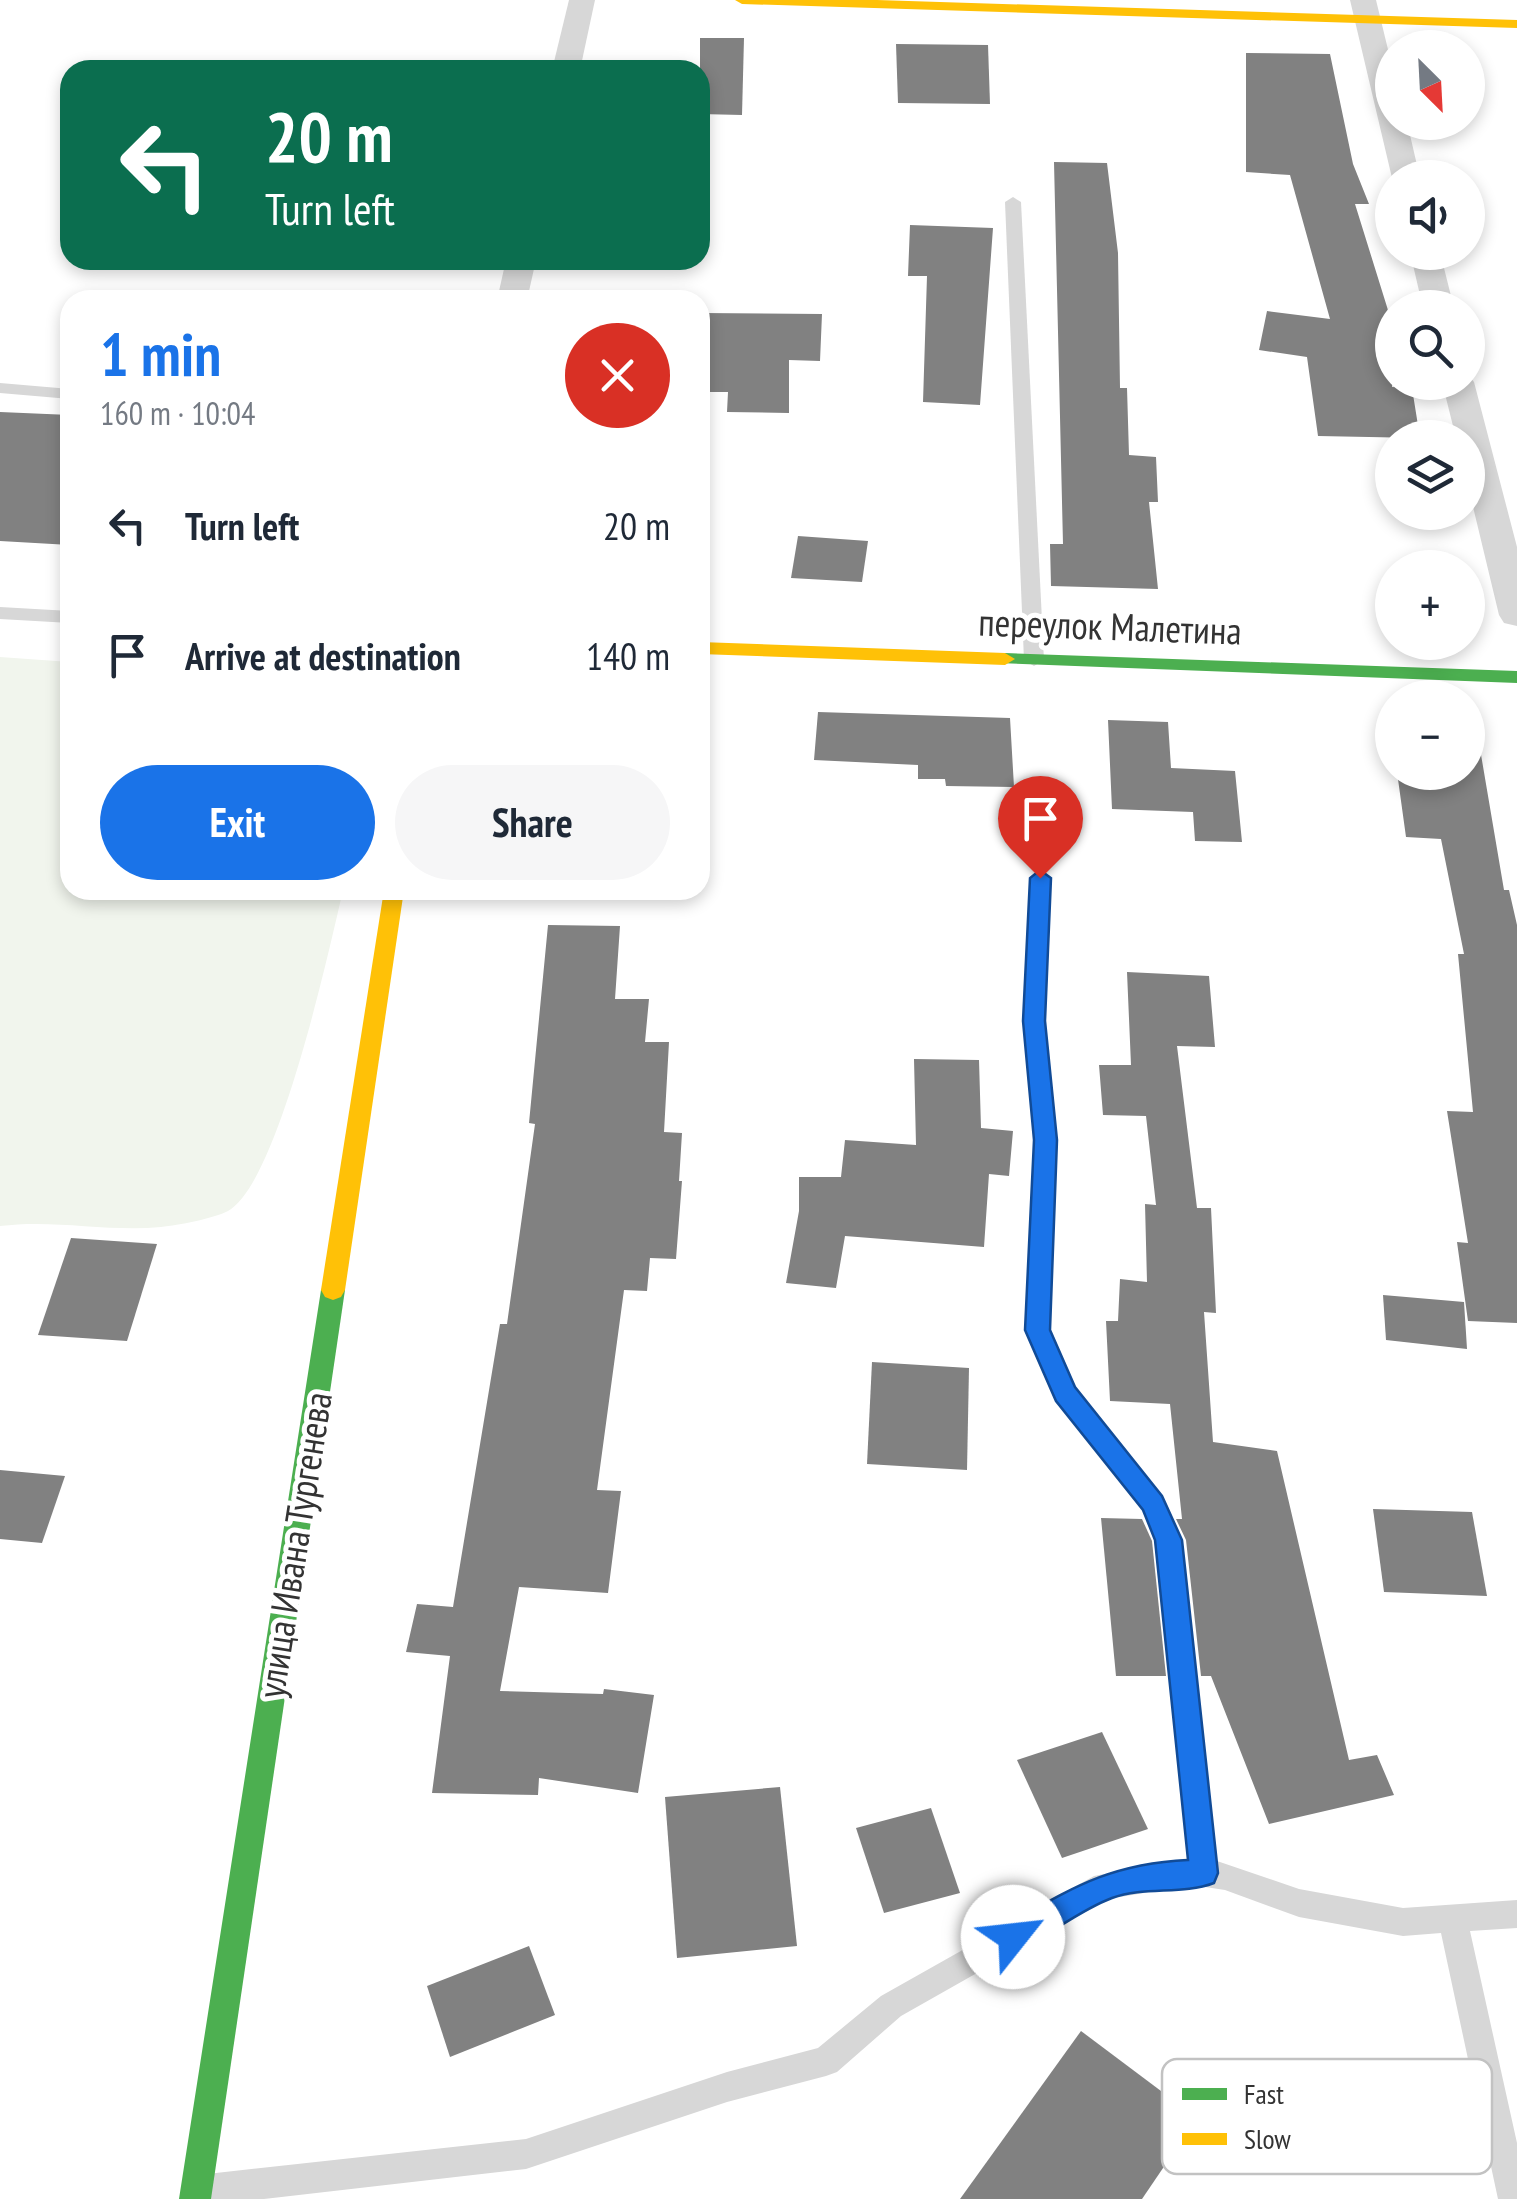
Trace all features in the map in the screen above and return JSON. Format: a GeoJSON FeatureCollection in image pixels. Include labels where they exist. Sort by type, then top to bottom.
{"type":"FeatureCollection","features":[{"type":"Feature","properties":{"kind":"street"},"geometry":{"type":"LineString","coordinates":[[568,60],[582,0]]}},
{"type":"Feature","properties":{"kind":"street"},"geometry":{"type":"LineString","coordinates":[[742,0],[1365,10],[1517,24]]}},
{"type":"Feature","properties":{"kind":"street"},"geometry":{"type":"LineString","coordinates":[[1365,10],[1402,160]]}},
{"type":"Feature","properties":{"kind":"street"},"geometry":{"type":"LineString","coordinates":[[1463,400],[1517,615]]}},
{"type":"Feature","properties":{"kind":"street","name":"переулок Малетина"},"geometry":{"type":"LineString","coordinates":[[710,648],[1517,677]]}},
{"type":"Feature","properties":{"kind":"street","name":"улица Ивана Тургенева"},"geometry":{"type":"LineString","coordinates":[[195,2195],[392,900]]}},
{"type":"Feature","properties":{"kind":"lane"},"geometry":{"type":"LineString","coordinates":[[1013,202],[1034,660]]}},
{"type":"Feature","properties":{"kind":"lane"},"geometry":{"type":"LineString","coordinates":[[0,388],[60,393]]}},
{"type":"Feature","properties":{"kind":"lane"},"geometry":{"type":"LineString","coordinates":[[0,613],[60,616]]}},
{"type":"Feature","properties":{"kind":"lane"},"geometry":{"type":"LineString","coordinates":[[1040,878],[1034,1021],[1046,1140],[1037,1330],[1065,1394],[1152,1504],[1168,1540],[1204,1873]]}},
{"type":"Feature","properties":{"kind":"lane"},"geometry":{"type":"LineString","coordinates":[[195,2195],[526,2154],[727,2087],[826,2061],[891,2006],[1104,1886],[1144,1876],[1225,1876],[1299,1903],[1403,1922],[1517,1914]]}},
{"type":"Feature","properties":{"kind":"lane"},"geometry":{"type":"LineString","coordinates":[[1454,1920],[1484,2059]]}},
{"type":"Feature","properties":{"kind":"lane"},"geometry":{"type":"LineString","coordinates":[[1492,2097],[1514,2199]]}},
{"type":"Feature","properties":{"kind":"shaded area"},"geometry":{"type":"Polygon","coordinates":[[[0,657],[60,661],[60,900],[341,900],[314,1011],[283,1114],[247,1192],[228,1211],[161,1227],[0,1226],[0,657]]]}},
{"type":"Feature","properties":{"kind":"building"},"geometry":{"type":"Polygon","coordinates":[[[700,38],[744,38],[742,115],[710,114],[710,60],[700,60],[700,38]]]}},
{"type":"Feature","properties":{"kind":"building"},"geometry":{"type":"Polygon","coordinates":[[[896,44],[988,45],[990,104],[898,103],[896,44]]]}},
{"type":"Feature","properties":{"kind":"building"},"geometry":{"type":"Polygon","coordinates":[[[1246,53],[1330,54],[1353,164],[1369,204],[1355,204],[1382,290],[1375,290],[1375,400],[1414,400],[1417,420],[1375,420],[1375,437],[1318,436],[1307,357],[1259,350],[1267,311],[1330,319],[1290,175],[1246,172],[1246,53]]]}},
{"type":"Feature","properties":{"kind":"building"},"geometry":{"type":"Polygon","coordinates":[[[1054,162],[1107,163],[1118,253],[1120,388],[1127,388],[1129,455],[1156,457],[1158,502],[1149,502],[1158,589],[1051,586],[1050,544],[1063,544],[1054,162]]]}},
{"type":"Feature","properties":{"kind":"building"},"geometry":{"type":"Polygon","coordinates":[[[910,225],[993,228],[980,405],[923,402],[927,276],[908,276],[910,225]]]}},
{"type":"Feature","properties":{"kind":"building"},"geometry":{"type":"Polygon","coordinates":[[[710,313],[822,314],[820,361],[789,360],[789,413],[727,412],[728,392],[710,392],[710,313]]]}},
{"type":"Feature","properties":{"kind":"building"},"geometry":{"type":"Polygon","coordinates":[[[0,412],[60,415],[60,544],[0,541],[0,412]]]}},
{"type":"Feature","properties":{"kind":"building"},"geometry":{"type":"Polygon","coordinates":[[[798,536],[868,541],[862,582],[791,578],[798,536]]]}},
{"type":"Feature","properties":{"kind":"building"},"geometry":{"type":"Polygon","coordinates":[[[818,712],[1010,718],[1014,787],[946,786],[945,779],[918,779],[918,765],[814,760],[818,712]]]}},
{"type":"Feature","properties":{"kind":"building"},"geometry":{"type":"Polygon","coordinates":[[[1108,720],[1168,722],[1171,768],[1235,771],[1242,842],[1195,841],[1193,812],[1112,809],[1108,720]]]}},
{"type":"Feature","properties":{"kind":"building"},"geometry":{"type":"Polygon","coordinates":[[[1485,778],[1504,890],[1509,890],[1517,925],[1517,1323],[1468,1321],[1457,1242],[1468,1243],[1447,1111],[1473,1112],[1458,954],[1464,954],[1441,839],[1406,837],[1399,790],[1485,790],[1485,778]]]}},
{"type":"Feature","properties":{"kind":"building"},"geometry":{"type":"Polygon","coordinates":[[[548,925],[620,926],[615,999],[649,999],[645,1042],[669,1042],[664,1132],[682,1133],[682,1181],[676,1259],[650,1258],[647,1291],[624,1290],[597,1490],[621,1491],[608,1593],[519,1587],[500,1691],[603,1694],[604,1689],[654,1695],[638,1793],[539,1778],[538,1795],[432,1793],[450,1656],[406,1652],[417,1604],[453,1607],[500,1324],[507,1324],[535,1124],[529,1123],[548,925]]]}},
{"type":"Feature","properties":{"kind":"building"},"geometry":{"type":"Polygon","coordinates":[[[1127,972],[1209,976],[1215,1047],[1177,1046],[1197,1208],[1211,1208],[1216,1313],[1204,1312],[1213,1442],[1277,1451],[1349,1760],[1377,1755],[1394,1795],[1269,1824],[1211,1676],[1201,1676],[1186,1540],[1176,1519],[1182,1519],[1170,1404],[1110,1401],[1106,1321],[1118,1321],[1120,1279],[1147,1282],[1145,1204],[1156,1205],[1146,1116],[1103,1115],[1099,1065],[1131,1065],[1127,972]]]}},
{"type":"Feature","properties":{"kind":"building"},"geometry":{"type":"Polygon","coordinates":[[[914,1059],[979,1060],[981,1128],[1013,1131],[1009,1176],[989,1174],[984,1247],[845,1236],[836,1288],[786,1283],[799,1211],[799,1177],[841,1177],[845,1140],[916,1145],[914,1059]]]}},
{"type":"Feature","properties":{"kind":"building"},"geometry":{"type":"Polygon","coordinates":[[[71,1238],[157,1244],[127,1341],[38,1335],[71,1238]]]}},
{"type":"Feature","properties":{"kind":"building"},"geometry":{"type":"Polygon","coordinates":[[[1383,1295],[1464,1302],[1467,1349],[1386,1340],[1383,1295]]]}},
{"type":"Feature","properties":{"kind":"building"},"geometry":{"type":"Polygon","coordinates":[[[872,1362],[969,1368],[967,1470],[867,1464],[872,1362]]]}},
{"type":"Feature","properties":{"kind":"building"},"geometry":{"type":"Polygon","coordinates":[[[0,1470],[65,1476],[42,1543],[0,1539],[0,1470]]]}},
{"type":"Feature","properties":{"kind":"building"},"geometry":{"type":"Polygon","coordinates":[[[1373,1509],[1472,1512],[1487,1596],[1384,1592],[1373,1509]]]}},
{"type":"Feature","properties":{"kind":"building"},"geometry":{"type":"Polygon","coordinates":[[[1101,1518],[1142,1519],[1152,1541],[1166,1676],[1116,1676],[1101,1518]]]}},
{"type":"Feature","properties":{"kind":"building"},"geometry":{"type":"Polygon","coordinates":[[[1102,1732],[1148,1829],[1062,1858],[1017,1760],[1102,1732]]]}},
{"type":"Feature","properties":{"kind":"building"},"geometry":{"type":"Polygon","coordinates":[[[780,1787],[797,1946],[677,1958],[665,1797],[780,1787]]]}},
{"type":"Feature","properties":{"kind":"building"},"geometry":{"type":"Polygon","coordinates":[[[931,1808],[960,1893],[884,1913],[856,1828],[931,1808]]]}},
{"type":"Feature","properties":{"kind":"building"},"geometry":{"type":"Polygon","coordinates":[[[529,1946],[555,2015],[450,2057],[427,1986],[529,1946]]]}},
{"type":"Feature","properties":{"kind":"building"},"geometry":{"type":"Polygon","coordinates":[[[1081,2031],[1162,2092],[1162,2170],[1142,2199],[960,2199],[1081,2031]]]}},
{"type":"Feature","properties":{"kind":"traffic: fast"},"geometry":{"type":"LineString","coordinates":[[1005,659],[1517,677]]}},
{"type":"Feature","properties":{"kind":"traffic: fast"},"geometry":{"type":"LineString","coordinates":[[195,2199],[333,1290]]}},
{"type":"Feature","properties":{"kind":"traffic: slow"},"geometry":{"type":"LineString","coordinates":[[742,0],[1517,24]]}},
{"type":"Feature","properties":{"kind":"traffic: slow"},"geometry":{"type":"LineString","coordinates":[[710,648],[1005,659]]}},
{"type":"Feature","properties":{"kind":"traffic: slow"},"geometry":{"type":"LineString","coordinates":[[333,1290],[392,900]]}},
{"type":"Feature","properties":{"kind":"route"},"geometry":{"type":"LineString","coordinates":[[1013,1937],[1104,1886],[1144,1876],[1192,1870],[1204,1873],[1163,1522],[1065,1394],[1037,1330],[1046,1140],[1034,1021],[1040,878]]}}]}
